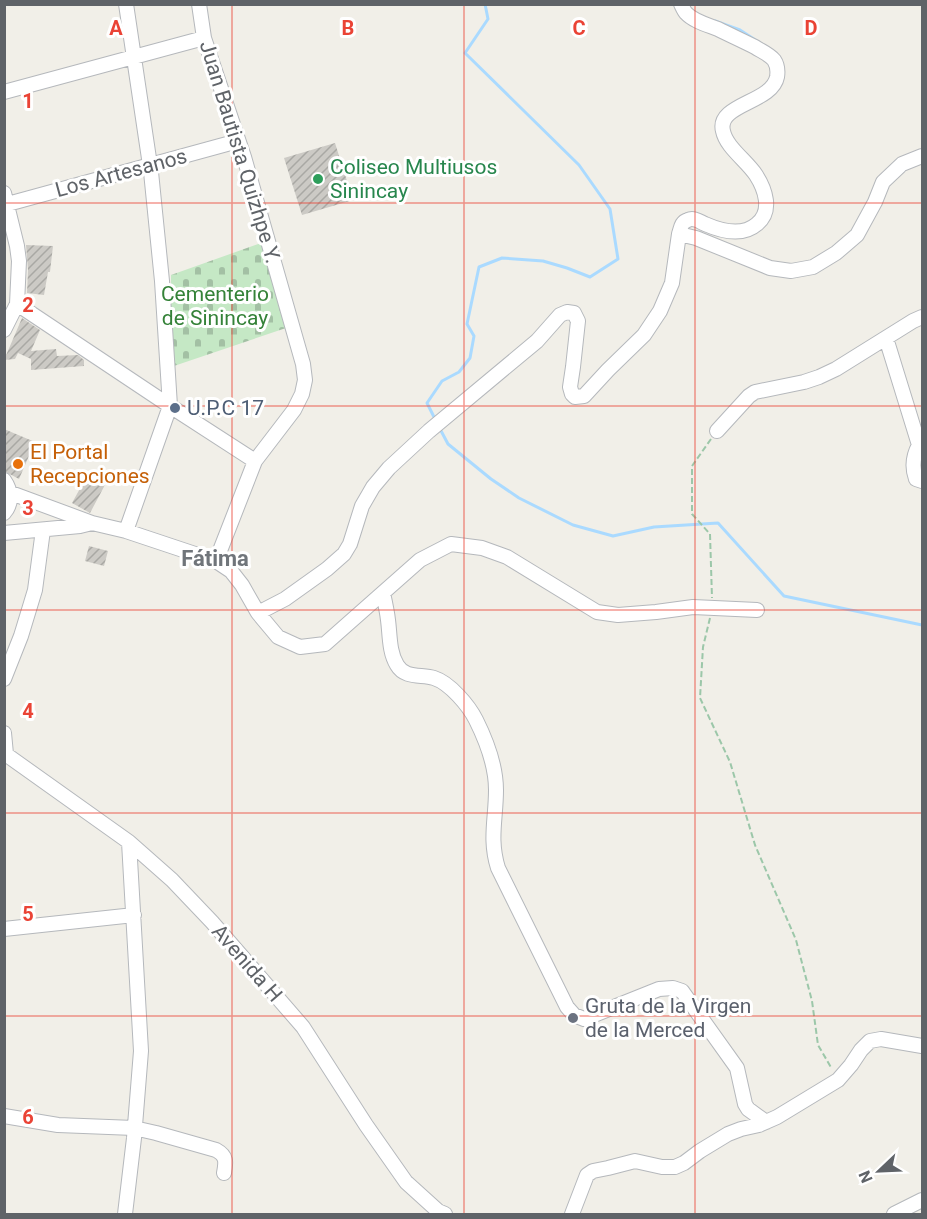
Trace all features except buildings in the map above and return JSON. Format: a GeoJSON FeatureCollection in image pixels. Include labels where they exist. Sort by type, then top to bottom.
{"type":"FeatureCollection","features":[{"type":"Feature","properties":{"kind":"street"},"geometry":{"type":"LineString","coordinates":[[126,4],[151,172],[162,281],[170,406],[126,531]]}},
{"type":"Feature","properties":{"kind":"street","name":"Juan Bautista Quizhpe Y."},"geometry":{"type":"LineString","coordinates":[[199,4],[204,38],[244,157],[303,364],[305,380],[302,394],[294,411],[255,461],[216,561]]}},
{"type":"Feature","properties":{"kind":"street"},"geometry":{"type":"LineString","coordinates":[[258,613],[285,599],[344,554],[350,544],[362,506],[373,487],[389,468],[429,431],[537,341],[560,315],[567,312],[574,313],[578,321],[570,387],[575,397],[584,396],[644,335],[660,311],[672,283],[682,224],[694,219],[722,231],[747,231],[764,217],[766,200],[762,186],[723,134],[722,127],[725,117],[732,111],[772,88],[777,81],[778,70],[773,59],[766,54],[696,19],[686,13],[681,4]]}},
{"type":"Feature","properties":{"kind":"street"},"geometry":{"type":"LineString","coordinates":[[4,92],[204,38]]}},
{"type":"Feature","properties":{"kind":"street","name":"Los Artesanos"},"geometry":{"type":"LineString","coordinates":[[6,201],[238,141]]}},
{"type":"Feature","properties":{"kind":"street"},"geometry":{"type":"LineString","coordinates":[[679,234],[696,238],[770,267],[791,271],[813,267],[836,253],[856,235],[875,202],[883,182],[902,164],[922,156]]}},
{"type":"Feature","properties":{"kind":"street"},"geometry":{"type":"LineString","coordinates":[[4,330],[17,304],[19,261],[18,246],[6,201]]}},
{"type":"Feature","properties":{"kind":"street"},"geometry":{"type":"LineString","coordinates":[[17,304],[255,461]]}},
{"type":"Feature","properties":{"kind":"street"},"geometry":{"type":"LineString","coordinates":[[717,431],[755,392],[804,382],[836,369],[922,317]]}},
{"type":"Feature","properties":{"kind":"street"},"geometry":{"type":"LineString","coordinates":[[886,338],[921,445],[915,455],[913,471],[916,479],[922,481]]}},
{"type":"Feature","properties":{"kind":"street"},"geometry":{"type":"LineString","coordinates":[[4,513],[8,509],[8,487],[92,523],[126,531],[216,561],[231,571],[243,585],[258,613],[278,637],[300,647],[325,644],[420,560],[451,544],[482,548],[507,557],[597,612],[618,615],[693,607],[757,610]]}},
{"type":"Feature","properties":{"kind":"street"},"geometry":{"type":"LineString","coordinates":[[4,533],[92,523]]}},
{"type":"Feature","properties":{"kind":"street"},"geometry":{"type":"LineString","coordinates":[[4,679],[21,636],[35,590],[43,530]]}},
{"type":"Feature","properties":{"kind":"street"},"geometry":{"type":"LineString","coordinates":[[383,593],[392,654],[398,668],[411,676],[434,678],[446,684],[460,697],[475,717],[489,750],[494,770],[496,790],[493,853],[498,868],[567,1007],[574,1015],[584,1019],[659,989],[674,988],[682,991],[737,1068],[748,1109],[766,1122]]}},
{"type":"Feature","properties":{"kind":"street"},"geometry":{"type":"LineString","coordinates":[[4,733],[5,754]]}},
{"type":"Feature","properties":{"kind":"street","name":"Avenida H"},"geometry":{"type":"LineString","coordinates":[[5,754],[129,842],[172,880],[212,922],[303,1027],[406,1182],[438,1212],[445,1215]]}},
{"type":"Feature","properties":{"kind":"street"},"geometry":{"type":"LineString","coordinates":[[125,1215],[141,1051],[129,842]]}},
{"type":"Feature","properties":{"kind":"street"},"geometry":{"type":"LineString","coordinates":[[4,929],[134,915]]}},
{"type":"Feature","properties":{"kind":"street"},"geometry":{"type":"LineString","coordinates":[[572,1215],[587,1175],[593,1171],[635,1161],[662,1167],[675,1167],[728,1134],[766,1122],[838,1080],[870,1041],[881,1039],[922,1046]]}},
{"type":"Feature","properties":{"kind":"street"},"geometry":{"type":"LineString","coordinates":[[4,1116],[58,1125],[135,1128],[156,1133],[222,1153],[226,1158],[225,1173]]}},
{"type":"Feature","properties":{"kind":"street"},"geometry":{"type":"LineString","coordinates":[[894,1215],[922,1200]]}},
{"type":"Feature","properties":{"kind":"path"},"geometry":{"type":"LineString","coordinates":[[717,431],[692,466],[692,514],[710,534],[713,607],[703,647],[700,698],[730,762],[755,845],[796,940],[812,1001],[818,1045],[838,1080]]}},
{"type":"Feature","properties":{"kind":"green space","name":"Cementerio de Sinincay"},"geometry":{"type":"Polygon","coordinates":[[[261,243],[289,327],[171,367],[171,275],[261,243]]]}},
{"type":"Feature","properties":{"kind":"waterway"},"geometry":{"type":"LineString","coordinates":[[436,421],[427,403],[442,381],[459,372],[470,358],[474,336],[467,324],[479,267],[502,258],[543,261],[590,277],[618,259],[610,209],[579,165],[465,53],[488,19],[485,4]]}},
{"type":"Feature","properties":{"kind":"waterway"},"geometry":{"type":"LineString","coordinates":[[715,21],[740,30],[760,43]]}},
{"type":"Feature","properties":{"kind":"waterway"},"geometry":{"type":"LineString","coordinates":[[439,427],[448,444],[491,479],[519,498],[573,525],[613,536],[654,527],[718,523],[784,596],[922,625]]}},
{"type":"Feature","properties":{"kind":"place","name":"Coliseo Multiusos Sinincay"},"geometry":{"type":"Point","coordinates":[318,179]}},
{"type":"Feature","properties":{"kind":"place","name":"U.P.C 17"},"geometry":{"type":"Point","coordinates":[175,408]}},
{"type":"Feature","properties":{"kind":"place","name":"El Portal Recepciones"},"geometry":{"type":"Point","coordinates":[18,464]}},
{"type":"Feature","properties":{"kind":"place","name":"Gruta de la Virgen de la Merced"},"geometry":{"type":"Point","coordinates":[573,1018]}},
{"type":"Feature","properties":{"kind":"district","name":"Fátima"},"geometry":{"type":"Point","coordinates":[215,558]}}]}
